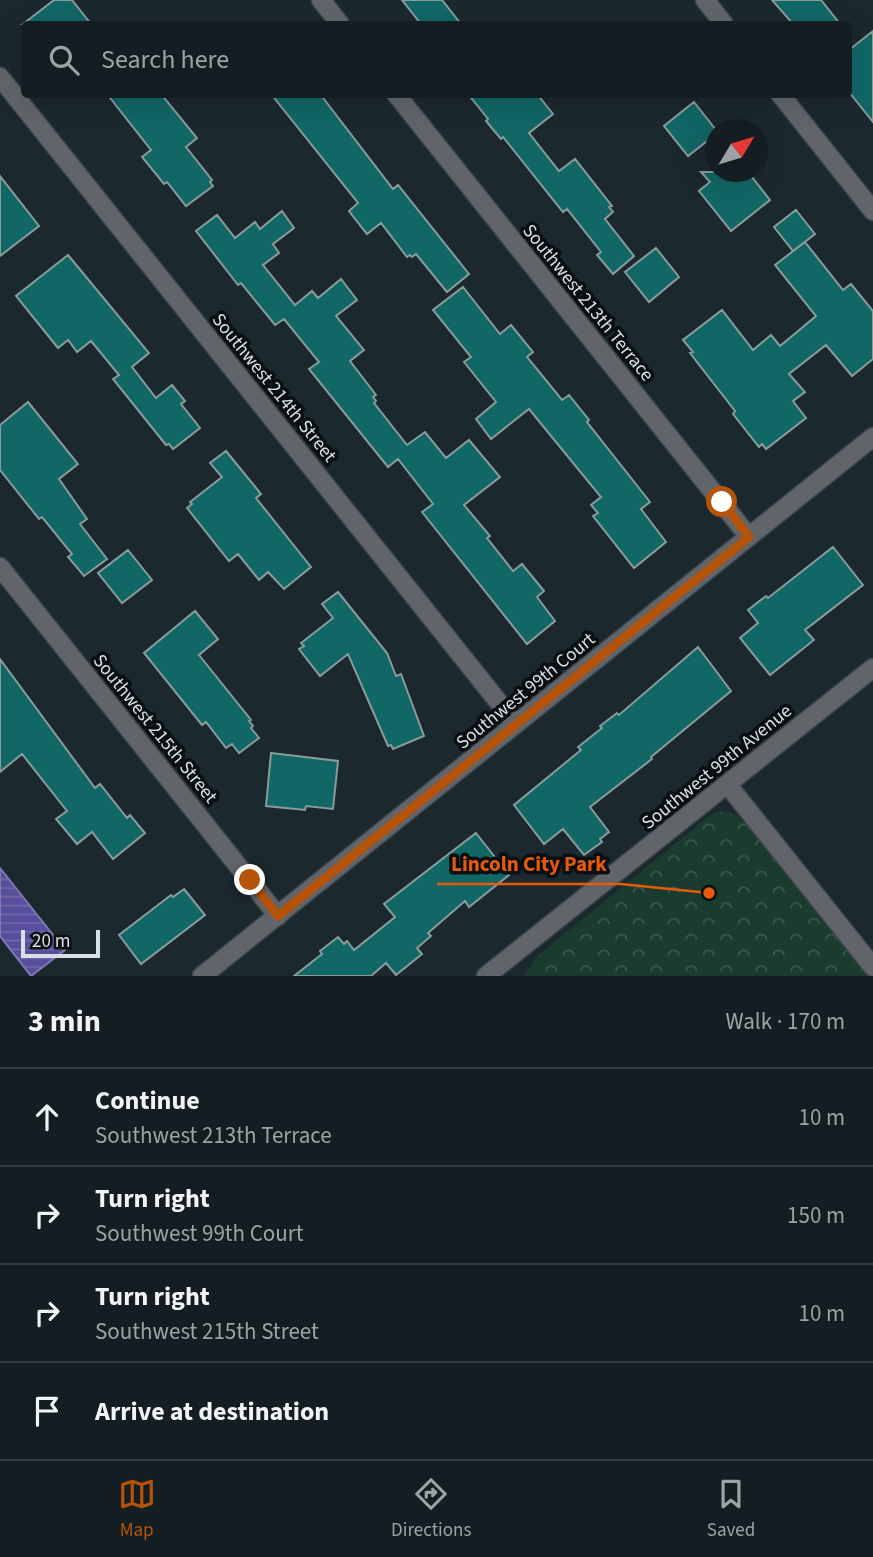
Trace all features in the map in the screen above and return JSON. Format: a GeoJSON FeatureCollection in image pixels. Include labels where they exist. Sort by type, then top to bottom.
{"type":"FeatureCollection","features":[{"type":"Feature","properties":{"kind":"street"},"geometry":{"type":"LineString","coordinates":[[321,0],[338,21]]}},
{"type":"Feature","properties":{"kind":"street"},"geometry":{"type":"LineString","coordinates":[[705,0],[722,21]]}},
{"type":"Feature","properties":{"kind":"street","name":"Southwest 214th Street"},"geometry":{"type":"LineString","coordinates":[[0,76],[516,724]]}},
{"type":"Feature","properties":{"kind":"street","name":"Southwest 213th Terrace"},"geometry":{"type":"LineString","coordinates":[[399,98],[749,537]]}},
{"type":"Feature","properties":{"kind":"street"},"geometry":{"type":"LineString","coordinates":[[783,98],[873,211]]}},
{"type":"Feature","properties":{"kind":"street","name":"Southwest 99th Court"},"geometry":{"type":"LineString","coordinates":[[202,976],[873,437]]}},
{"type":"Feature","properties":{"kind":"street","name":"Southwest 215th Street"},"geometry":{"type":"LineString","coordinates":[[0,567],[278,916]]}},
{"type":"Feature","properties":{"kind":"street","name":"Southwest 99th Avenue"},"geometry":{"type":"LineString","coordinates":[[486,976],[873,668]]}},
{"type":"Feature","properties":{"kind":"street"},"geometry":{"type":"LineString","coordinates":[[727,784],[873,967]]}},
{"type":"Feature","properties":{"kind":"green space"},"geometry":{"type":"Polygon","coordinates":[[[725,811],[738,816],[749,828],[870,976],[524,976],[536,957],[713,813],[725,811]]]}},
{"type":"Feature","properties":{"kind":"shaded area"},"geometry":{"type":"Polygon","coordinates":[[[0,868],[65,950],[31,976],[0,936],[0,868]]]}},
{"type":"Feature","properties":{"kind":"building"},"geometry":{"type":"Polygon","coordinates":[[[54,0],[72,0],[89,21],[27,21],[54,0]]]}},
{"type":"Feature","properties":{"kind":"building"},"geometry":{"type":"Polygon","coordinates":[[[402,0],[442,0],[459,21],[419,21],[402,0]]]}},
{"type":"Feature","properties":{"kind":"building"},"geometry":{"type":"Polygon","coordinates":[[[772,0],[821,0],[838,21],[790,21],[772,0]]]}},
{"type":"Feature","properties":{"kind":"building"},"geometry":{"type":"Polygon","coordinates":[[[873,31],[873,122],[852,96],[852,48],[873,31]]]}},
{"type":"Feature","properties":{"kind":"building"},"geometry":{"type":"Polygon","coordinates":[[[110,98],[164,98],[197,138],[186,147],[212,180],[210,182],[213,186],[186,206],[142,157],[151,150],[110,98]]]}},
{"type":"Feature","properties":{"kind":"building"},"geometry":{"type":"Polygon","coordinates":[[[274,98],[323,98],[393,189],[398,185],[469,274],[447,292],[416,254],[407,257],[381,223],[367,234],[349,211],[358,203],[274,98]]]}},
{"type":"Feature","properties":{"kind":"building"},"geometry":{"type":"Polygon","coordinates":[[[471,98],[540,98],[553,114],[529,133],[559,171],[575,159],[612,206],[609,207],[613,212],[605,219],[634,256],[613,274],[597,255],[601,252],[567,209],[563,212],[503,137],[501,139],[486,121],[488,119],[471,98]]]}},
{"type":"Feature","properties":{"kind":"building"},"geometry":{"type":"Polygon","coordinates":[[[694,102],[707,119],[705,119],[705,143],[688,156],[664,126],[694,102]]]}},
{"type":"Feature","properties":{"kind":"building"},"geometry":{"type":"Polygon","coordinates":[[[0,176],[39,226],[0,256],[0,176]]]}},
{"type":"Feature","properties":{"kind":"building"},"geometry":{"type":"Polygon","coordinates":[[[710,182],[756,182],[770,200],[731,231],[699,191],[710,182]]]}},
{"type":"Feature","properties":{"kind":"building"},"geometry":{"type":"Polygon","coordinates":[[[796,210],[815,234],[793,251],[774,227],[796,210]]]}},
{"type":"Feature","properties":{"kind":"building"},"geometry":{"type":"Polygon","coordinates":[[[282,211],[294,228],[273,244],[279,253],[263,265],[295,305],[312,291],[318,298],[341,279],[357,300],[336,316],[364,350],[350,361],[376,395],[373,397],[376,401],[374,403],[407,445],[425,432],[446,458],[469,440],[500,477],[464,505],[490,536],[487,538],[513,571],[522,564],[544,591],[537,597],[555,621],[527,644],[422,512],[433,504],[398,459],[388,467],[309,369],[319,362],[284,319],[275,325],[241,283],[238,285],[196,231],[217,215],[235,238],[255,222],[260,229],[282,211]]]}},
{"type":"Feature","properties":{"kind":"building"},"geometry":{"type":"Polygon","coordinates":[[[805,242],[843,290],[851,284],[873,311],[873,359],[852,376],[826,345],[789,374],[805,392],[793,401],[806,418],[766,449],[762,444],[759,447],[733,414],[735,411],[683,340],[722,310],[753,350],[771,335],[780,346],[816,316],[775,265],[805,242]]]}},
{"type":"Feature","properties":{"kind":"building"},"geometry":{"type":"Polygon","coordinates":[[[656,248],[679,277],[649,302],[625,272],[656,248]]]}},
{"type":"Feature","properties":{"kind":"building"},"geometry":{"type":"Polygon","coordinates":[[[68,255],[149,353],[132,367],[156,398],[172,385],[185,401],[181,404],[200,428],[173,449],[169,444],[166,445],[113,379],[119,375],[91,341],[77,352],[68,340],[58,348],[16,296],[68,255]]]}},
{"type":"Feature","properties":{"kind":"building"},"geometry":{"type":"Polygon","coordinates":[[[463,287],[500,334],[511,325],[533,352],[527,357],[562,400],[569,395],[650,502],[641,509],[666,542],[634,568],[593,516],[598,513],[591,505],[601,497],[529,409],[491,439],[476,419],[496,402],[464,362],[471,357],[433,310],[463,287]]]}},
{"type":"Feature","properties":{"kind":"building"},"geometry":{"type":"Polygon","coordinates":[[[28,402],[78,464],[59,479],[87,519],[80,524],[107,559],[84,576],[68,557],[72,554],[42,517],[39,519],[0,470],[0,425],[28,402]]]}},
{"type":"Feature","properties":{"kind":"building"},"geometry":{"type":"Polygon","coordinates":[[[226,451],[261,494],[256,498],[311,567],[284,589],[268,572],[259,580],[238,554],[229,561],[187,508],[192,504],[190,502],[222,477],[210,463],[226,451]]]}},
{"type":"Feature","properties":{"kind":"building"},"geometry":{"type":"Polygon","coordinates":[[[833,547],[863,585],[805,630],[814,640],[770,675],[740,638],[758,623],[748,610],[766,596],[768,598],[833,547]]]}},
{"type":"Feature","properties":{"kind":"building"},"geometry":{"type":"Polygon","coordinates":[[[128,550],[152,580],[122,603],[98,573],[128,550]]]}},
{"type":"Feature","properties":{"kind":"building"},"geometry":{"type":"Polygon","coordinates":[[[338,592],[387,653],[396,676],[401,674],[424,736],[393,749],[391,745],[388,746],[348,654],[320,676],[299,649],[304,646],[301,643],[333,618],[322,604],[338,592]]]}},
{"type":"Feature","properties":{"kind":"building"},"geometry":{"type":"Polygon","coordinates":[[[195,611],[218,639],[199,655],[251,720],[251,728],[259,738],[239,753],[232,744],[226,748],[206,722],[202,725],[144,653],[195,611]]]}},
{"type":"Feature","properties":{"kind":"building"},"geometry":{"type":"Polygon","coordinates":[[[698,647],[731,691],[651,757],[652,759],[590,807],[609,832],[600,839],[602,842],[584,855],[563,829],[544,844],[514,805],[581,750],[578,747],[602,728],[600,726],[617,713],[619,715],[698,647]]]}},
{"type":"Feature","properties":{"kind":"building"},"geometry":{"type":"Polygon","coordinates":[[[0,659],[95,788],[100,784],[127,818],[130,815],[145,833],[113,859],[92,832],[77,844],[56,819],[67,811],[22,754],[0,772],[0,659]]]}},
{"type":"Feature","properties":{"kind":"building"},"geometry":{"type":"Polygon","coordinates":[[[271,753],[338,761],[333,809],[306,806],[305,810],[266,806],[271,753]]]}},
{"type":"Feature","properties":{"kind":"building"},"geometry":{"type":"Polygon","coordinates":[[[476,833],[509,875],[469,907],[465,901],[428,933],[431,936],[417,948],[422,954],[396,975],[386,963],[371,976],[294,976],[322,954],[320,951],[338,937],[344,944],[347,941],[354,950],[395,917],[384,904],[476,833]]]}},
{"type":"Feature","properties":{"kind":"building"},"geometry":{"type":"Polygon","coordinates":[[[184,889],[205,915],[141,964],[119,935],[171,895],[173,897],[184,889]]]}},
{"type":"Feature","properties":{"kind":"place","name":"Lincoln City Park"},"geometry":{"type":"Point","coordinates":[709,893]}},
{"type":"Feature","properties":{"kind":"route"},"geometry":{"type":"LineString","coordinates":[[250,880],[278,916],[749,537],[722,502]]}}]}
